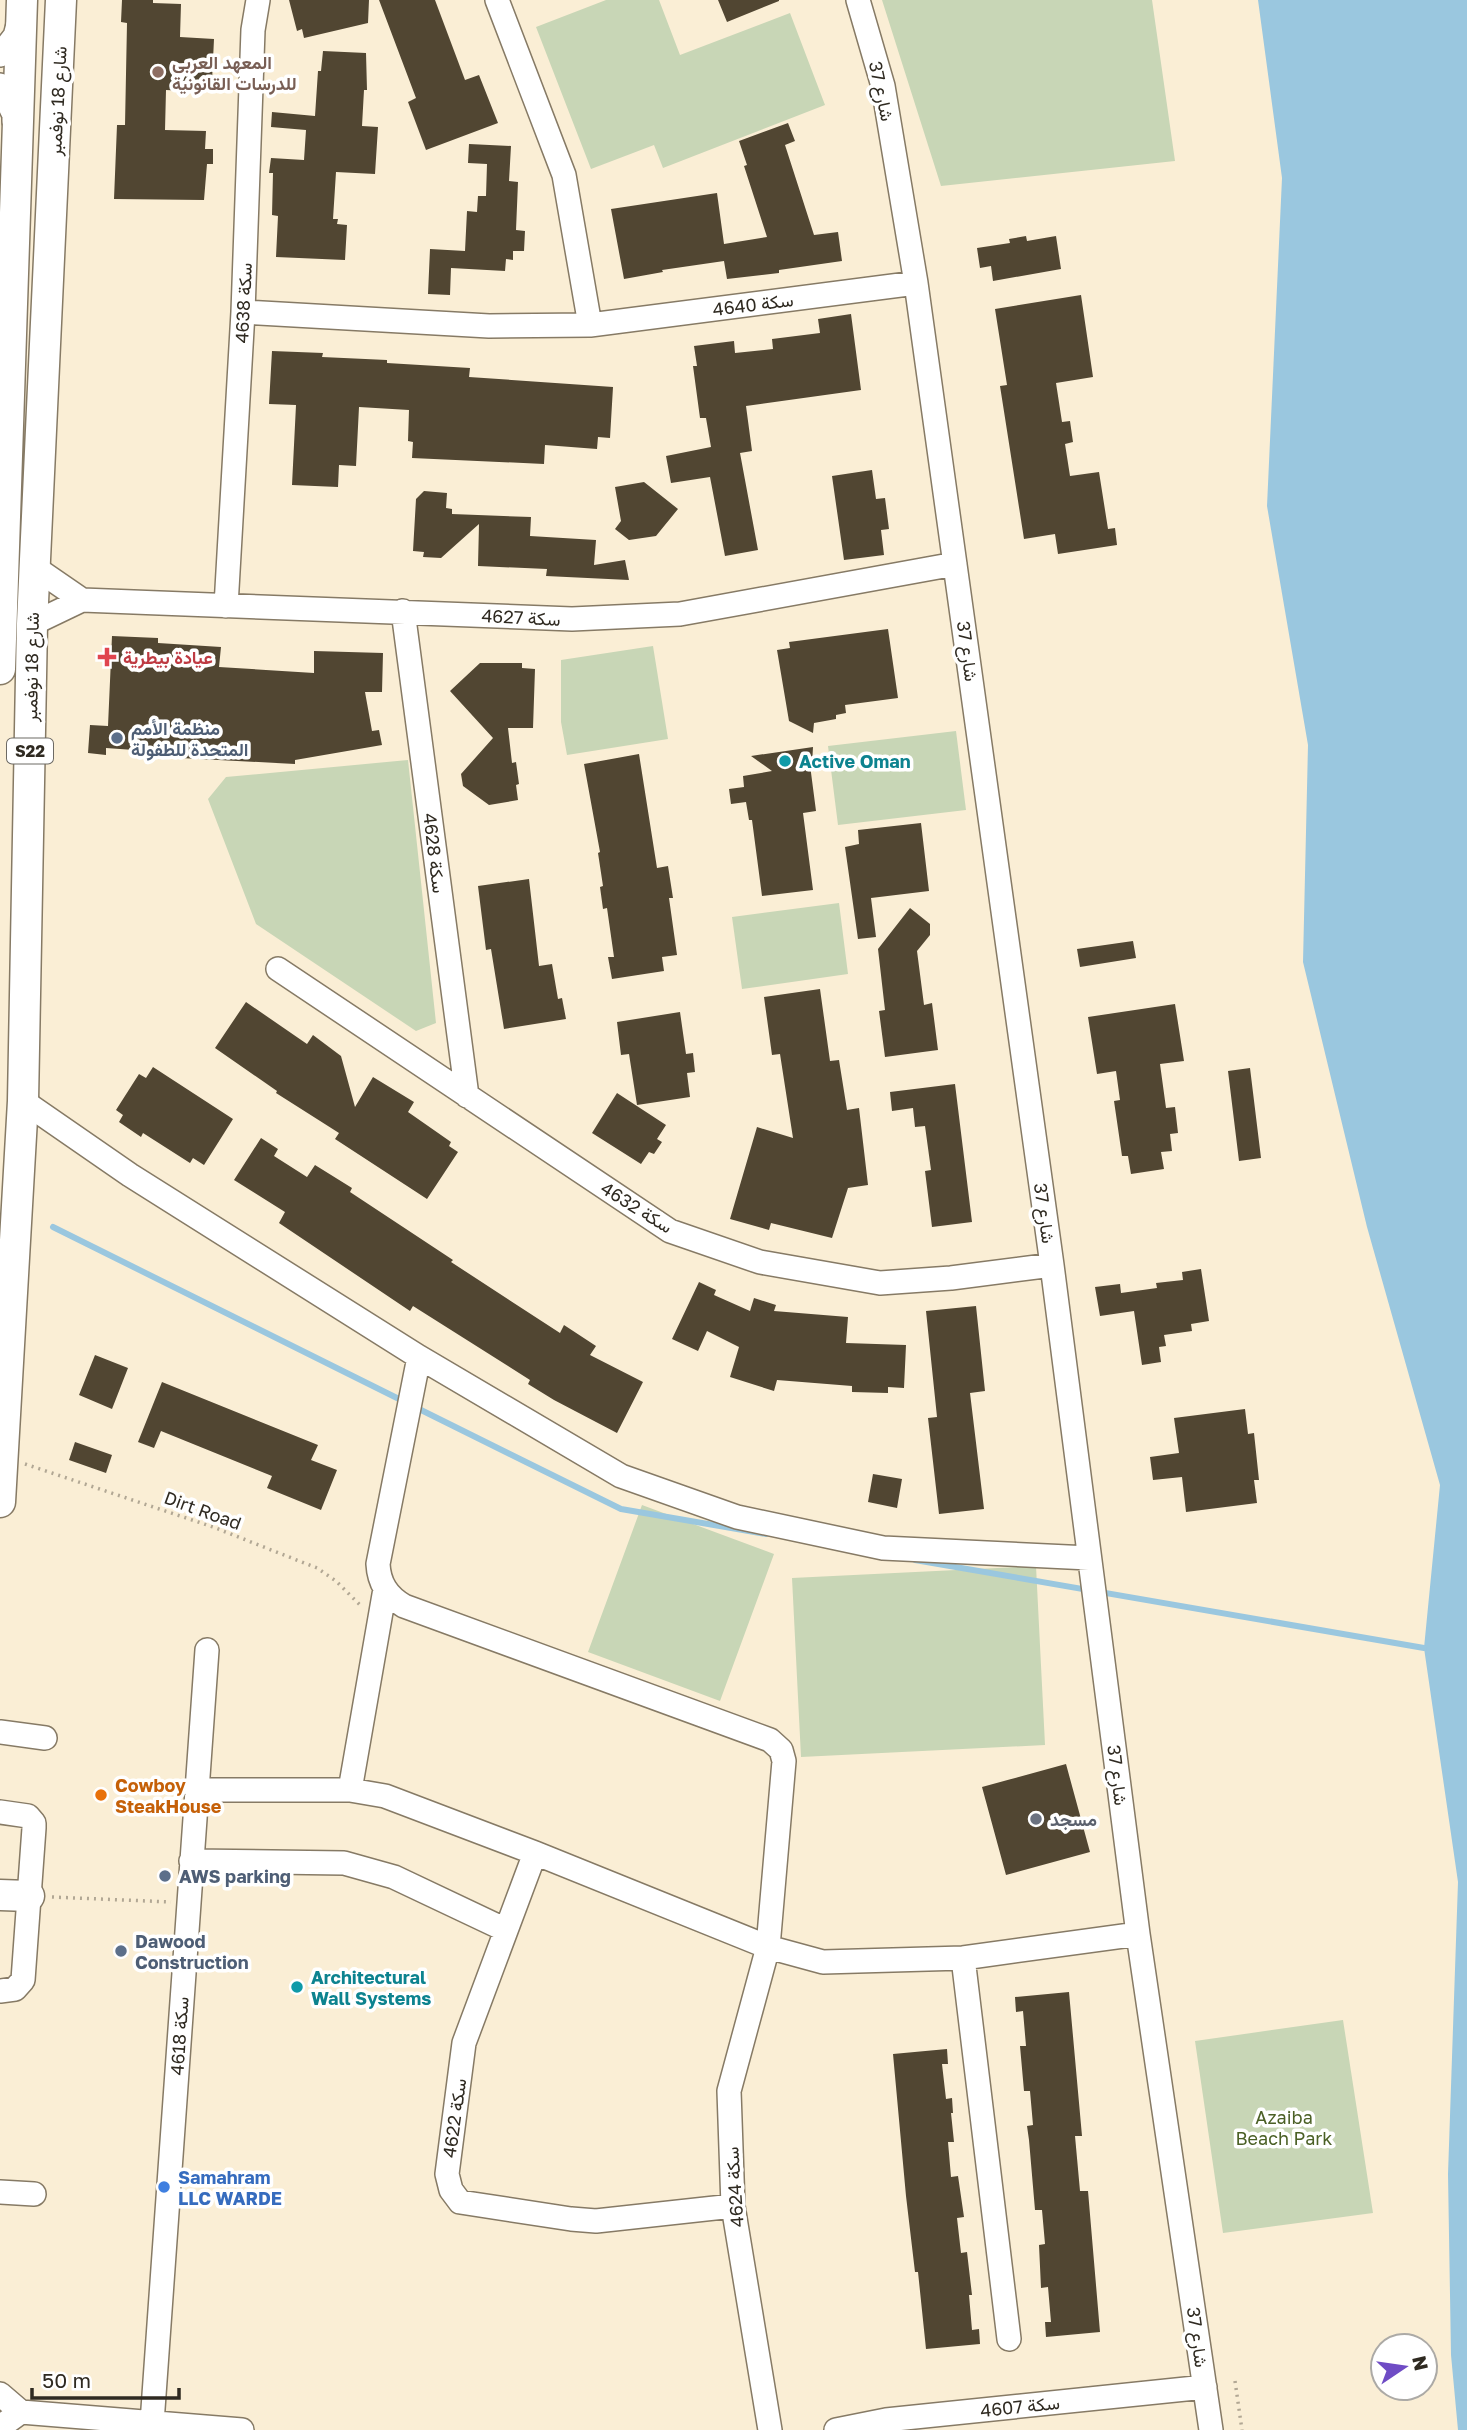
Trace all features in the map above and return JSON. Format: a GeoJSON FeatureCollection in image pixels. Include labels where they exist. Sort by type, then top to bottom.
{"type":"FeatureCollection","features":[{"type":"Feature","properties":{"kind":"main road","name":"شارع 18 نوفمبر"},"geometry":{"type":"LineString","coordinates":[[0,1502],[23,1101],[32,624],[61,0]]}},
{"type":"Feature","properties":{"kind":"main road","name":"شارع 18 نوفمبر"},"geometry":{"type":"LineString","coordinates":[[0,669],[7,201],[16,162],[22,5]]}},
{"type":"Feature","properties":{"kind":"street","name":"سكة 4638"},"geometry":{"type":"LineString","coordinates":[[226,606],[243,312],[253,30],[258,0]]}},
{"type":"Feature","properties":{"kind":"street"},"geometry":{"type":"LineString","coordinates":[[497,0],[564,175],[590,325]]}},
{"type":"Feature","properties":{"kind":"street","name":"شارع 37"},"geometry":{"type":"LineString","coordinates":[[858,0],[883,86],[916,283],[1052,1265],[1138,1934],[1211,2430]]}},
{"type":"Feature","properties":{"kind":"street"},"geometry":{"type":"LineString","coordinates":[[0,55],[15,36],[22,5]]}},
{"type":"Feature","properties":{"kind":"street"},"geometry":{"type":"LineString","coordinates":[[0,85],[14,114],[16,162]]}},
{"type":"Feature","properties":{"kind":"street","name":"سكة 4640"},"geometry":{"type":"LineString","coordinates":[[243,312],[489,326],[590,325],[916,283]]}},
{"type":"Feature","properties":{"kind":"street","name":"سكة 4627"},"geometry":{"type":"LineString","coordinates":[[32,624],[82,600],[572,619],[681,614],[956,564]]}},
{"type":"Feature","properties":{"kind":"street"},"geometry":{"type":"LineString","coordinates":[[34,567],[82,600]]}},
{"type":"Feature","properties":{"kind":"street","name":"سكة 4628"},"geometry":{"type":"LineString","coordinates":[[404,611],[467,1096]]}},
{"type":"Feature","properties":{"kind":"street","name":"سكة 4632"},"geometry":{"type":"LineString","coordinates":[[278,969],[670,1231],[760,1262],[880,1283],[951,1278],[1052,1265]]}},
{"type":"Feature","properties":{"kind":"street"},"geometry":{"type":"LineString","coordinates":[[23,1101],[130,1175],[419,1357],[621,1476],[737,1517],[883,1548],[1089,1558]]}},
{"type":"Feature","properties":{"kind":"street"},"geometry":{"type":"LineString","coordinates":[[350,1790],[384,1589],[379,1564],[419,1357]]}},
{"type":"Feature","properties":{"kind":"street","name":"سكة 4624"},"geometry":{"type":"LineString","coordinates":[[384,1589],[404,1606],[770,1740],[781,1750],[784,1761],[768,1947],[729,2091],[733,2206],[770,2430]]}},
{"type":"Feature","properties":{"kind":"street","name":"سكة 4618"},"geometry":{"type":"LineString","coordinates":[[152,2423],[207,1650]]}},
{"type":"Feature","properties":{"kind":"street"},"geometry":{"type":"LineString","coordinates":[[0,1732],[44,1738]]}},
{"type":"Feature","properties":{"kind":"street"},"geometry":{"type":"LineString","coordinates":[[196,1790],[350,1790],[385,1797],[535,1853],[768,1947],[823,1962],[963,1958],[1138,1934]]}},
{"type":"Feature","properties":{"kind":"street"},"geometry":{"type":"LineString","coordinates":[[0,1812],[28,1815],[34,1823],[15,1895],[23,1980],[15,1989],[0,1992]]}},
{"type":"Feature","properties":{"kind":"street","name":"سكة 4622"},"geometry":{"type":"LineString","coordinates":[[535,1853],[464,2043],[447,2174],[451,2190],[460,2202],[570,2220],[596,2221],[733,2206]]}},
{"type":"Feature","properties":{"kind":"street"},"geometry":{"type":"LineString","coordinates":[[191,1861],[344,1863],[394,1877],[506,1930]]}},
{"type":"Feature","properties":{"kind":"street"},"geometry":{"type":"LineString","coordinates":[[963,1958],[1009,2339]]}},
{"type":"Feature","properties":{"kind":"street"},"geometry":{"type":"LineString","coordinates":[[0,2192],[34,2194]]}},
{"type":"Feature","properties":{"kind":"street","name":"سكة 4607"},"geometry":{"type":"LineString","coordinates":[[836,2430],[1205,2387]]}},
{"type":"Feature","properties":{"kind":"street"},"geometry":{"type":"LineString","coordinates":[[0,2393],[22,2412],[242,2430]]}},
{"type":"Feature","properties":{"kind":"street"},"geometry":{"type":"LineString","coordinates":[[0,2427],[22,2412]]}},
{"type":"Feature","properties":{"kind":"path","name":"Dirt Road"},"geometry":{"type":"LineString","coordinates":[[2,1456],[213,1527],[317,1568],[336,1581],[363,1607],[380,1616]]}},
{"type":"Feature","properties":{"kind":"path"},"geometry":{"type":"LineString","coordinates":[[15,1895],[188,1903]]}},
{"type":"Feature","properties":{"kind":"path"},"geometry":{"type":"LineString","coordinates":[[1235,2381],[1242,2430]]}},
{"type":"Feature","properties":{"kind":"green space"},"geometry":{"type":"Polygon","coordinates":[[[606,0],[659,0],[680,55],[790,13],[825,105],[663,168],[654,145],[591,169],[536,27],[606,0]]]}},
{"type":"Feature","properties":{"kind":"green space"},"geometry":{"type":"Polygon","coordinates":[[[882,0],[1152,0],[1175,161],[941,186],[882,0]]]}},
{"type":"Feature","properties":{"kind":"green space"},"geometry":{"type":"Polygon","coordinates":[[[653,646],[668,739],[567,755],[561,722],[561,660],[653,646]]]}},
{"type":"Feature","properties":{"kind":"green space"},"geometry":{"type":"Polygon","coordinates":[[[956,731],[966,810],[838,825],[828,746],[956,731]]]}},
{"type":"Feature","properties":{"kind":"green space"},"geometry":{"type":"Polygon","coordinates":[[[408,760],[436,1023],[416,1031],[256,924],[208,799],[226,777],[408,760]]]}},
{"type":"Feature","properties":{"kind":"green space"},"geometry":{"type":"Polygon","coordinates":[[[839,903],[848,974],[742,989],[732,917],[839,903]]]}},
{"type":"Feature","properties":{"kind":"green space"},"geometry":{"type":"Polygon","coordinates":[[[642,1505],[774,1554],[720,1701],[588,1652],[642,1505]]]}},
{"type":"Feature","properties":{"kind":"green space"},"geometry":{"type":"Polygon","coordinates":[[[1036,1566],[1045,1745],[801,1757],[792,1578],[1036,1566]]]}},
{"type":"Feature","properties":{"kind":"green space","name":"Azaiba Beach Park"},"geometry":{"type":"Polygon","coordinates":[[[1343,2020],[1373,2213],[1223,2233],[1195,2041],[1343,2020]]]}},
{"type":"Feature","properties":{"kind":"water"},"geometry":{"type":"Polygon","coordinates":[[[1258,0],[1467,0],[1467,2430],[1458,2430],[1451,2355],[1448,2174],[1458,1882],[1424,1648],[1440,1485],[1367,1227],[1303,962],[1308,745],[1267,506],[1282,178],[1258,0]]]}},
{"type":"Feature","properties":{"kind":"building"},"geometry":{"type":"Polygon","coordinates":[[[122,0],[181,4],[180,37],[214,39],[212,81],[208,81],[207,92],[166,90],[165,130],[206,131],[205,149],[213,149],[213,164],[207,164],[204,200],[114,199],[117,125],[125,125],[127,23],[121,22],[122,0]]]}},
{"type":"Feature","properties":{"kind":"building"},"geometry":{"type":"Polygon","coordinates":[[[289,0],[369,0],[368,23],[304,38],[302,29],[297,31],[289,0]]]}},
{"type":"Feature","properties":{"kind":"building"},"geometry":{"type":"Polygon","coordinates":[[[379,0],[435,0],[465,80],[479,75],[498,123],[426,150],[408,102],[416,98],[379,0]]]}},
{"type":"Feature","properties":{"kind":"building"},"geometry":{"type":"Polygon","coordinates":[[[718,0],[779,0],[779,1],[727,22],[718,0]]]}},
{"type":"Feature","properties":{"kind":"building"},"geometry":{"type":"Polygon","coordinates":[[[323,51],[366,53],[367,90],[364,90],[362,126],[378,127],[375,174],[336,172],[333,219],[338,219],[337,224],[347,225],[345,260],[276,257],[278,216],[272,215],[273,173],[269,173],[271,158],[304,160],[306,130],[271,127],[272,112],[315,116],[318,71],[321,71],[323,51]]]}},
{"type":"Feature","properties":{"kind":"building"},"geometry":{"type":"Polygon","coordinates":[[[788,123],[795,141],[785,145],[814,235],[838,232],[842,261],[779,270],[779,273],[727,279],[724,261],[662,270],[663,272],[624,279],[611,209],[717,193],[724,244],[767,237],[744,166],[747,165],[739,141],[788,123]]]}},
{"type":"Feature","properties":{"kind":"building"},"geometry":{"type":"Polygon","coordinates":[[[469,144],[511,146],[509,181],[518,182],[516,230],[525,231],[524,251],[513,251],[513,260],[506,259],[505,271],[451,268],[450,295],[428,294],[430,249],[465,251],[467,211],[477,212],[478,196],[486,196],[487,164],[468,163],[469,144]]]}},
{"type":"Feature","properties":{"kind":"building"},"geometry":{"type":"Polygon","coordinates":[[[1026,236],[1027,241],[1056,236],[1061,269],[993,281],[991,266],[980,268],[977,248],[1010,243],[1009,239],[1026,236]]]}},
{"type":"Feature","properties":{"kind":"building"},"geometry":{"type":"Polygon","coordinates":[[[1081,295],[1093,377],[1056,383],[1062,422],[1070,421],[1073,442],[1065,444],[1070,476],[1099,472],[1108,529],[1115,528],[1117,545],[1058,554],[1055,534],[1024,539],[1000,386],[1007,385],[995,309],[1081,295]]]}},
{"type":"Feature","properties":{"kind":"building"},"geometry":{"type":"Polygon","coordinates":[[[851,314],[861,390],[746,406],[752,451],[740,453],[758,550],[725,556],[710,477],[671,483],[666,456],[711,447],[706,418],[700,418],[693,366],[697,366],[694,346],[734,341],[735,353],[773,349],[772,339],[820,333],[818,319],[851,314]]]}},
{"type":"Feature","properties":{"kind":"building"},"geometry":{"type":"Polygon","coordinates":[[[272,351],[323,353],[322,357],[470,368],[469,377],[613,387],[610,438],[598,437],[597,449],[545,445],[544,464],[412,458],[413,442],[408,441],[409,410],[359,407],[356,466],[339,465],[338,487],[292,485],[296,405],[269,404],[272,351]]]}},
{"type":"Feature","properties":{"kind":"building"},"geometry":{"type":"Polygon","coordinates":[[[872,470],[876,499],[885,498],[889,529],[881,530],[884,555],[844,560],[832,476],[872,470]]]}},
{"type":"Feature","properties":{"kind":"building"},"geometry":{"type":"Polygon","coordinates":[[[644,482],[678,509],[656,536],[629,540],[615,529],[621,521],[615,487],[644,482]]]}},
{"type":"Feature","properties":{"kind":"building"},"geometry":{"type":"Polygon","coordinates":[[[424,491],[447,493],[446,508],[452,509],[452,514],[531,517],[530,536],[596,540],[594,565],[625,560],[629,580],[546,576],[547,569],[478,566],[479,524],[441,558],[423,557],[424,552],[413,551],[416,499],[424,491]]]}},
{"type":"Feature","properties":{"kind":"building"},"geometry":{"type":"Polygon","coordinates":[[[888,629],[898,698],[845,705],[846,713],[836,715],[836,719],[814,723],[813,733],[789,721],[777,650],[790,648],[789,642],[888,629]]]}},
{"type":"Feature","properties":{"kind":"building"},"geometry":{"type":"Polygon","coordinates":[[[112,636],[158,638],[158,643],[221,647],[219,667],[314,673],[314,651],[383,653],[382,692],[365,692],[372,731],[379,730],[382,745],[295,760],[295,764],[162,757],[162,752],[106,748],[106,755],[88,753],[90,725],[108,726],[112,636]]]}},
{"type":"Feature","properties":{"kind":"building"},"geometry":{"type":"Polygon","coordinates":[[[480,663],[522,663],[522,668],[535,669],[533,728],[508,728],[512,763],[516,762],[518,800],[489,805],[463,786],[461,774],[493,738],[450,691],[480,663]]]}},
{"type":"Feature","properties":{"kind":"building"},"geometry":{"type":"Polygon","coordinates":[[[813,747],[810,765],[816,811],[803,813],[813,890],[762,896],[752,820],[749,820],[746,802],[731,804],[729,789],[744,787],[743,776],[772,771],[751,756],[813,747]]]}},
{"type":"Feature","properties":{"kind":"building"},"geometry":{"type":"Polygon","coordinates":[[[639,754],[657,868],[668,866],[673,898],[669,898],[677,955],[662,957],[664,971],[612,979],[608,957],[614,957],[607,908],[603,909],[600,852],[584,764],[639,754]]]}},
{"type":"Feature","properties":{"kind":"building"},"geometry":{"type":"Polygon","coordinates":[[[921,823],[929,891],[871,898],[876,937],[858,939],[845,847],[859,844],[858,830],[921,823]]]}},
{"type":"Feature","properties":{"kind":"building"},"geometry":{"type":"Polygon","coordinates":[[[529,879],[539,966],[552,964],[558,999],[562,998],[566,1019],[504,1029],[491,949],[486,950],[478,886],[529,879]]]}},
{"type":"Feature","properties":{"kind":"building"},"geometry":{"type":"Polygon","coordinates":[[[910,908],[930,924],[930,935],[917,951],[924,1005],[932,1003],[938,1050],[885,1057],[879,1011],[885,1010],[878,949],[910,908]]]}},
{"type":"Feature","properties":{"kind":"building"},"geometry":{"type":"Polygon","coordinates":[[[1133,941],[1136,958],[1080,967],[1077,949],[1133,941]]]}},
{"type":"Feature","properties":{"kind":"building"},"geometry":{"type":"Polygon","coordinates":[[[820,989],[830,1061],[839,1060],[847,1110],[859,1108],[868,1185],[848,1188],[832,1238],[771,1223],[769,1230],[730,1219],[757,1127],[793,1138],[780,1054],[772,1055],[764,997],[820,989]]]}},
{"type":"Feature","properties":{"kind":"building"},"geometry":{"type":"Polygon","coordinates":[[[246,1002],[307,1044],[313,1035],[341,1056],[355,1107],[373,1077],[414,1102],[408,1112],[451,1142],[449,1146],[458,1152],[427,1199],[335,1139],[339,1133],[276,1093],[277,1091],[215,1048],[246,1002]]]}},
{"type":"Feature","properties":{"kind":"building"},"geometry":{"type":"Polygon","coordinates":[[[1175,1004],[1184,1061],[1160,1064],[1166,1108],[1175,1107],[1178,1133],[1170,1134],[1172,1151],[1161,1152],[1164,1169],[1131,1174],[1128,1156],[1122,1156],[1114,1101],[1120,1100],[1116,1071],[1097,1074],[1088,1017],[1175,1004]]]}},
{"type":"Feature","properties":{"kind":"building"},"geometry":{"type":"Polygon","coordinates":[[[680,1012],[686,1054],[693,1053],[695,1072],[687,1073],[690,1097],[637,1105],[629,1054],[621,1055],[617,1022],[680,1012]]]}},
{"type":"Feature","properties":{"kind":"building"},"geometry":{"type":"Polygon","coordinates":[[[153,1067],[233,1119],[204,1165],[193,1158],[190,1163],[143,1133],[141,1137],[119,1122],[123,1115],[116,1110],[139,1074],[146,1078],[153,1067]]]}},
{"type":"Feature","properties":{"kind":"building"},"geometry":{"type":"Polygon","coordinates":[[[1250,1068],[1261,1158],[1239,1161],[1228,1071],[1250,1068]]]}},
{"type":"Feature","properties":{"kind":"building"},"geometry":{"type":"Polygon","coordinates":[[[955,1084],[972,1222],[932,1227],[925,1171],[931,1170],[925,1126],[915,1127],[913,1108],[892,1111],[890,1092],[955,1084]]]}},
{"type":"Feature","properties":{"kind":"building"},"geometry":{"type":"Polygon","coordinates":[[[617,1093],[666,1125],[657,1139],[662,1142],[654,1154],[649,1152],[641,1164],[592,1133],[617,1093]]]}},
{"type":"Feature","properties":{"kind":"building"},"geometry":{"type":"Polygon","coordinates":[[[261,1138],[278,1149],[274,1156],[307,1177],[315,1165],[352,1188],[350,1192],[453,1260],[451,1262],[560,1333],[564,1325],[596,1346],[590,1355],[643,1382],[617,1433],[528,1384],[530,1380],[413,1306],[410,1311],[279,1223],[285,1212],[234,1180],[261,1138]]]}},
{"type":"Feature","properties":{"kind":"building"},"geometry":{"type":"Polygon","coordinates":[[[1201,1269],[1209,1321],[1191,1324],[1192,1331],[1164,1335],[1166,1346],[1159,1347],[1161,1362],[1142,1365],[1134,1311],[1100,1316],[1095,1287],[1120,1284],[1121,1293],[1157,1288],[1156,1283],[1183,1280],[1182,1272],[1201,1269]]]}},
{"type":"Feature","properties":{"kind":"building"},"geometry":{"type":"Polygon","coordinates":[[[699,1282],[716,1290],[714,1295],[750,1311],[754,1298],[776,1305],[774,1311],[848,1317],[846,1343],[906,1345],[904,1388],[888,1387],[888,1393],[852,1392],[852,1386],[777,1380],[774,1391],[730,1377],[739,1347],[707,1331],[698,1351],[672,1339],[699,1282]]]}},
{"type":"Feature","properties":{"kind":"building"},"geometry":{"type":"Polygon","coordinates":[[[976,1306],[985,1391],[970,1393],[984,1509],[939,1514],[928,1418],[937,1417],[926,1311],[976,1306]]]}},
{"type":"Feature","properties":{"kind":"building"},"geometry":{"type":"Polygon","coordinates":[[[95,1355],[128,1368],[112,1409],[79,1395],[95,1355]]]}},
{"type":"Feature","properties":{"kind":"building"},"geometry":{"type":"Polygon","coordinates":[[[162,1382],[318,1445],[311,1460],[337,1470],[321,1510],[267,1488],[272,1476],[161,1431],[154,1448],[138,1442],[162,1382]]]}},
{"type":"Feature","properties":{"kind":"building"},"geometry":{"type":"Polygon","coordinates":[[[1245,1409],[1248,1434],[1254,1433],[1259,1480],[1254,1480],[1257,1503],[1186,1512],[1182,1477],[1153,1480],[1150,1457],[1179,1453],[1174,1418],[1245,1409]]]}},
{"type":"Feature","properties":{"kind":"building"},"geometry":{"type":"Polygon","coordinates":[[[75,1442],[112,1455],[106,1473],[69,1460],[75,1442]]]}},
{"type":"Feature","properties":{"kind":"building"},"geometry":{"type":"Polygon","coordinates":[[[873,1474],[902,1479],[897,1508],[868,1502],[873,1474]]]}},
{"type":"Feature","properties":{"kind":"building","name":"مسجد"},"geometry":{"type":"Polygon","coordinates":[[[1066,1764],[1090,1852],[1006,1875],[982,1787],[1066,1764]]]}},
{"type":"Feature","properties":{"kind":"building"},"geometry":{"type":"Polygon","coordinates":[[[1069,1992],[1082,2136],[1075,2136],[1080,2191],[1088,2191],[1100,2332],[1046,2337],[1045,2322],[1051,2322],[1048,2287],[1041,2288],[1039,2245],[1045,2244],[1042,2210],[1035,2210],[1027,2126],[1033,2125],[1030,2091],[1024,2091],[1020,2046],[1026,2046],[1023,2011],[1016,2012],[1015,1997],[1069,1992]]]}},
{"type":"Feature","properties":{"kind":"building"},"geometry":{"type":"Polygon","coordinates":[[[947,2049],[948,2064],[942,2064],[946,2099],[952,2098],[954,2142],[948,2142],[951,2177],[958,2176],[964,2217],[957,2218],[961,2253],[967,2252],[972,2295],[969,2295],[972,2330],[979,2329],[980,2344],[926,2349],[906,2196],[893,2054],[947,2049]]]}},
{"type":"Feature","properties":{"kind":"waterway"},"geometry":{"type":"LineString","coordinates":[[53,1227],[405,1402]]}},
{"type":"Feature","properties":{"kind":"waterway"},"geometry":{"type":"LineString","coordinates":[[415,1407],[621,1509],[766,1534]]}},
{"type":"Feature","properties":{"kind":"waterway"},"geometry":{"type":"LineString","coordinates":[[915,1560],[1424,1648]]}},
{"type":"Feature","properties":{"kind":"place","name":"المعهد العربي للدرسات القانونية"},"geometry":{"type":"Point","coordinates":[158,72]}},
{"type":"Feature","properties":{"kind":"place","name":"عيادة بيطرية"},"geometry":{"type":"Point","coordinates":[107,657]}},
{"type":"Feature","properties":{"kind":"place","name":"منظمة الأمم المتحدة للطفولة"},"geometry":{"type":"Point","coordinates":[117,738]}},
{"type":"Feature","properties":{"kind":"place","name":"Active Oman"},"geometry":{"type":"Point","coordinates":[785,761]}},
{"type":"Feature","properties":{"kind":"place","name":"Cowboy SteakHouse"},"geometry":{"type":"Point","coordinates":[101,1795]}},
{"type":"Feature","properties":{"kind":"place","name":"مسجد"},"geometry":{"type":"Point","coordinates":[1036,1819]}},
{"type":"Feature","properties":{"kind":"place","name":"AWS parking"},"geometry":{"type":"Point","coordinates":[165,1876]}},
{"type":"Feature","properties":{"kind":"place","name":"Dawood Construction"},"geometry":{"type":"Point","coordinates":[121,1951]}},
{"type":"Feature","properties":{"kind":"place","name":"Architectural Wall Systems"},"geometry":{"type":"Point","coordinates":[297,1987]}},
{"type":"Feature","properties":{"kind":"place","name":"Samahram LLC WARDE"},"geometry":{"type":"Point","coordinates":[164,2187]}}]}
